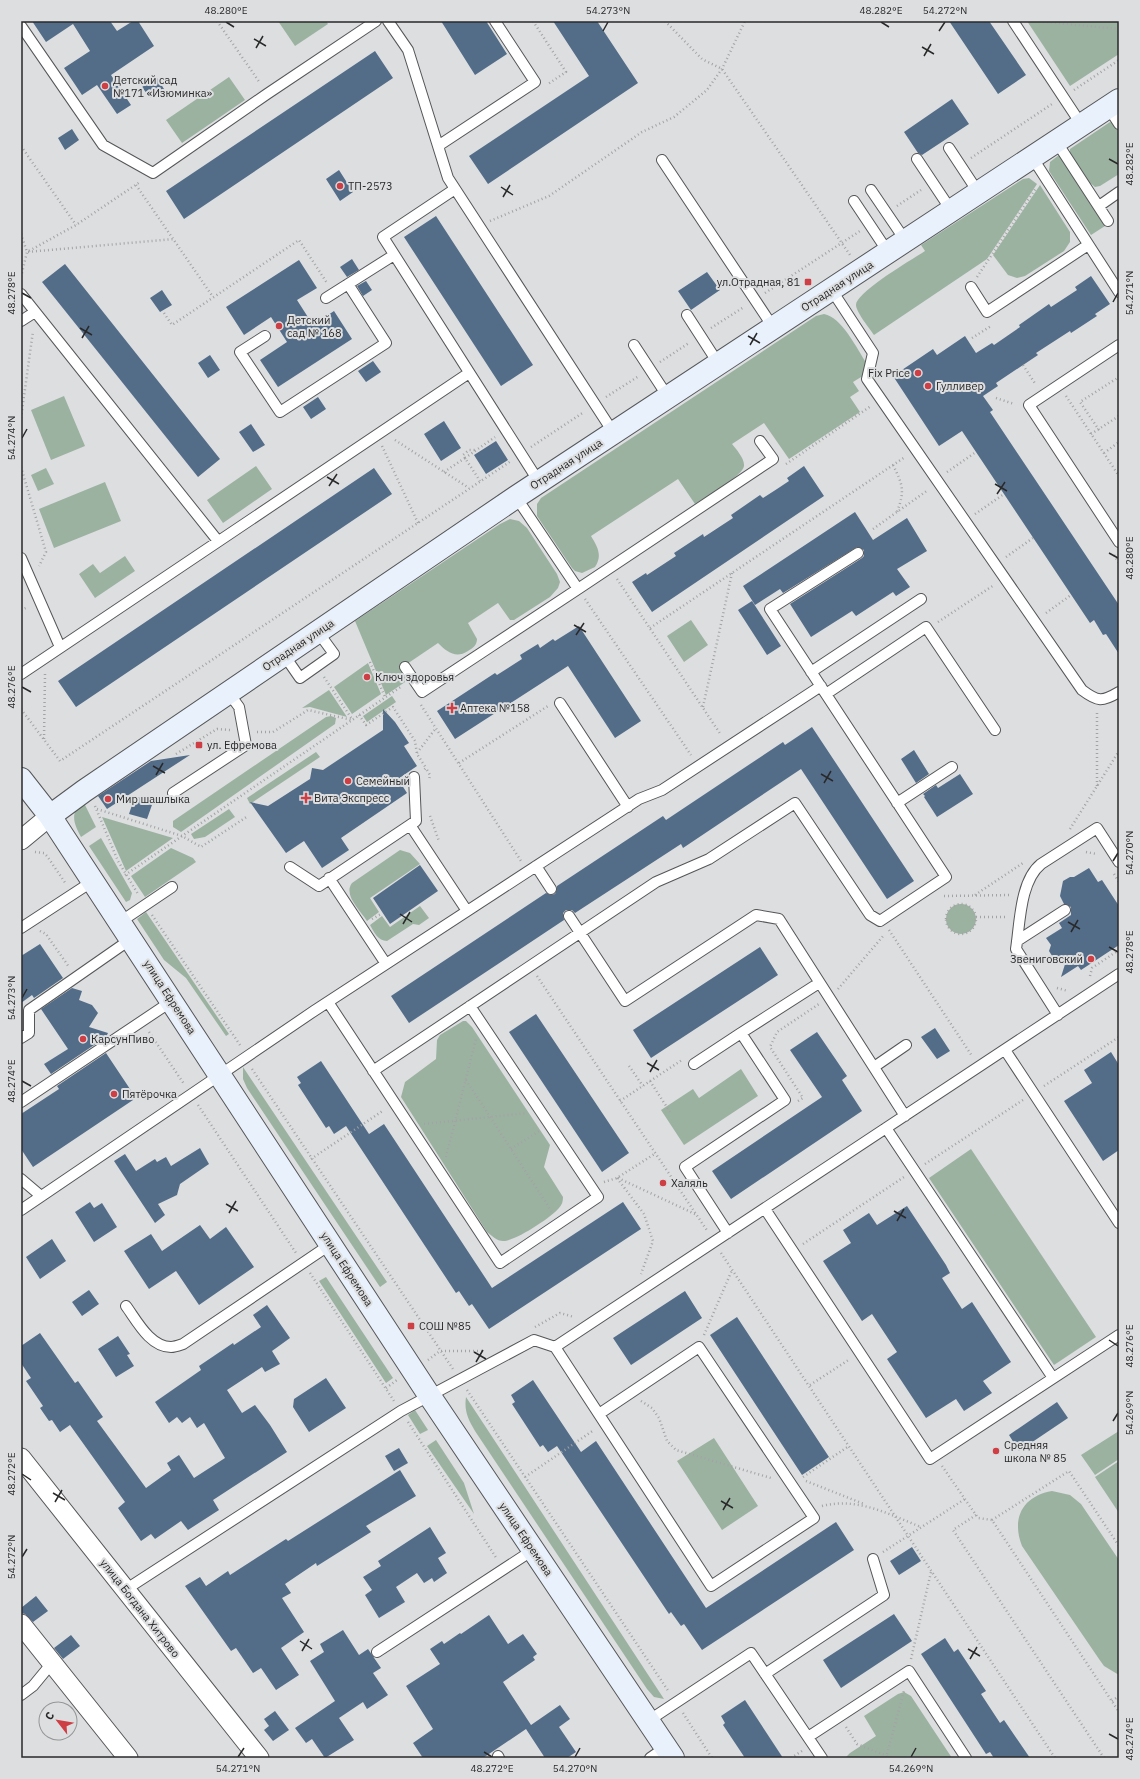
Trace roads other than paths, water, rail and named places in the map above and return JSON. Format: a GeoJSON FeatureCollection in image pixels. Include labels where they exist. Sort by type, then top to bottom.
{"type":"FeatureCollection","features":[{"type":"Feature","properties":{"kind":"street","name":"Отрадная улица"},"geometry":{"type":"LineString","coordinates":[[26,847],[50,816],[84,791],[516,497],[1082,124],[1115,110]]}},
{"type":"Feature","properties":{"kind":"street","name":"улица Ефремова"},"geometry":{"type":"LineString","coordinates":[[21,780],[50,816],[126,930],[429,1395],[648,1721],[663,1754]]}},
{"type":"Feature","properties":{"kind":"street","name":"улица Богдана Хитрово"},"geometry":{"type":"LineString","coordinates":[[21,1458],[259,1758]]}},
{"type":"Feature","properties":{"kind":"street"},"geometry":{"type":"LineString","coordinates":[[21,1624],[128,1758]]}},
{"type":"Feature","properties":{"kind":"lane"},"geometry":{"type":"LineString","coordinates":[[21,26],[103,145],[153,173],[376,21]]}},
{"type":"Feature","properties":{"kind":"lane"},"geometry":{"type":"LineString","coordinates":[[388,21],[408,50],[448,178],[613,432]]}},
{"type":"Feature","properties":{"kind":"lane"},"geometry":{"type":"LineString","coordinates":[[438,146],[535,82],[495,21]]}},
{"type":"Feature","properties":{"kind":"lane"},"geometry":{"type":"LineString","coordinates":[[1013,21],[1082,124]]}},
{"type":"Feature","properties":{"kind":"lane"},"geometry":{"type":"LineString","coordinates":[[1056,141],[1108,221]]}},
{"type":"Feature","properties":{"kind":"lane"},"geometry":{"type":"LineString","coordinates":[[948,148],[978,192]]}},
{"type":"Feature","properties":{"kind":"lane"},"geometry":{"type":"LineString","coordinates":[[1032,157],[1088,245],[1115,279],[1119,292]]}},
{"type":"Feature","properties":{"kind":"lane"},"geometry":{"type":"LineString","coordinates":[[917,159],[951,210]]}},
{"type":"Feature","properties":{"kind":"lane"},"geometry":{"type":"LineString","coordinates":[[662,160],[774,327]]}},
{"type":"Feature","properties":{"kind":"lane"},"geometry":{"type":"LineString","coordinates":[[455,189],[383,237],[539,482]]}},
{"type":"Feature","properties":{"kind":"lane"},"geometry":{"type":"LineString","coordinates":[[871,190],[887,213],[897,246]]}},
{"type":"Feature","properties":{"kind":"lane"},"geometry":{"type":"LineString","coordinates":[[1099,206],[1119,192]]}},
{"type":"Feature","properties":{"kind":"lane"},"geometry":{"type":"LineString","coordinates":[[854,201],[870,224],[897,246]]}},
{"type":"Feature","properties":{"kind":"lane"},"geometry":{"type":"LineString","coordinates":[[970,287],[987,312],[1088,245]]}},
{"type":"Feature","properties":{"kind":"lane"},"geometry":{"type":"LineString","coordinates":[[330,296],[394,255]]}},
{"type":"Feature","properties":{"kind":"lane"},"geometry":{"type":"LineString","coordinates":[[265,336],[240,352],[280,412],[386,343],[348,284]]}},
{"type":"Feature","properties":{"kind":"lane"},"geometry":{"type":"LineString","coordinates":[[831,289],[873,353],[867,379],[916,450],[941,479],[1004,577],[1082,690],[1097,700],[1106,700],[1119,692]]}},
{"type":"Feature","properties":{"kind":"lane"},"geometry":{"type":"LineString","coordinates":[[21,294],[218,541]]}},
{"type":"Feature","properties":{"kind":"lane"},"geometry":{"type":"LineString","coordinates":[[21,321],[35,312]]}},
{"type":"Feature","properties":{"kind":"lane"},"geometry":{"type":"LineString","coordinates":[[687,315],[718,363]]}},
{"type":"Feature","properties":{"kind":"lane"},"geometry":{"type":"LineString","coordinates":[[634,345],[668,397]]}},
{"type":"Feature","properties":{"kind":"lane"},"geometry":{"type":"LineString","coordinates":[[1119,345],[1029,405],[1119,542]]}},
{"type":"Feature","properties":{"kind":"lane"},"geometry":{"type":"LineString","coordinates":[[21,674],[469,373]]}},
{"type":"Feature","properties":{"kind":"lane"},"geometry":{"type":"LineString","coordinates":[[405,667],[422,692],[773,459],[760,440]]}},
{"type":"Feature","properties":{"kind":"lane"},"geometry":{"type":"LineString","coordinates":[[516,497],[578,589]]}},
{"type":"Feature","properties":{"kind":"lane"},"geometry":{"type":"LineString","coordinates":[[373,1071],[656,882],[709,859],[795,802],[870,915],[880,921],[946,877],[770,609],[858,553]]}},
{"type":"Feature","properties":{"kind":"lane"},"geometry":{"type":"LineString","coordinates":[[21,558],[60,647]]}},
{"type":"Feature","properties":{"kind":"lane"},"geometry":{"type":"LineString","coordinates":[[811,672],[921,599]]}},
{"type":"Feature","properties":{"kind":"lane"},"geometry":{"type":"LineString","coordinates":[[21,1210],[328,1002],[639,799],[662,790],[729,746],[926,627],[995,730]]}},
{"type":"Feature","properties":{"kind":"lane"},"geometry":{"type":"LineString","coordinates":[[284,655],[300,678],[334,654],[318,632]]}},
{"type":"Feature","properties":{"kind":"lane"},"geometry":{"type":"LineString","coordinates":[[173,793],[246,745],[239,707],[228,692]]}},
{"type":"Feature","properties":{"kind":"lane"},"geometry":{"type":"LineString","coordinates":[[555,703],[628,807]]}},
{"type":"Feature","properties":{"kind":"lane"},"geometry":{"type":"LineString","coordinates":[[897,802],[952,767]]}},
{"type":"Feature","properties":{"kind":"lane"},"geometry":{"type":"LineString","coordinates":[[290,867],[319,886],[416,821],[414,777]]}},
{"type":"Feature","properties":{"kind":"lane"},"geometry":{"type":"LineString","coordinates":[[410,825],[467,912]]}},
{"type":"Feature","properties":{"kind":"lane"},"geometry":{"type":"LineString","coordinates":[[1058,1015],[1016,948],[1024,895],[1029,878],[1034,869],[1097,828],[1119,862]]}},
{"type":"Feature","properties":{"kind":"lane"},"geometry":{"type":"LineString","coordinates":[[532,869],[551,889]]}},
{"type":"Feature","properties":{"kind":"lane"},"geometry":{"type":"LineString","coordinates":[[329,878],[386,964]]}},
{"type":"Feature","properties":{"kind":"lane"},"geometry":{"type":"LineString","coordinates":[[21,928],[93,881]]}},
{"type":"Feature","properties":{"kind":"lane"},"geometry":{"type":"LineString","coordinates":[[21,1038],[29,1033],[29,1010],[126,930],[146,905],[172,887]]}},
{"type":"Feature","properties":{"kind":"lane"},"geometry":{"type":"LineString","coordinates":[[1017,941],[1065,910]]}},
{"type":"Feature","properties":{"kind":"lane"},"geometry":{"type":"LineString","coordinates":[[569,916],[625,1001],[756,914],[779,919],[905,1116]]}},
{"type":"Feature","properties":{"kind":"lane"},"geometry":{"type":"LineString","coordinates":[[555,1347],[1119,974]]}},
{"type":"Feature","properties":{"kind":"lane"},"geometry":{"type":"LineString","coordinates":[[694,1064],[819,982]]}},
{"type":"Feature","properties":{"kind":"lane"},"geometry":{"type":"LineString","coordinates":[[21,1102],[172,1001]]}},
{"type":"Feature","properties":{"kind":"lane"},"geometry":{"type":"LineString","coordinates":[[328,1002],[500,1262],[598,1196],[470,1006]]}},
{"type":"Feature","properties":{"kind":"lane"},"geometry":{"type":"LineString","coordinates":[[728,1233],[685,1167],[785,1100],[741,1033]]}},
{"type":"Feature","properties":{"kind":"lane"},"geometry":{"type":"LineString","coordinates":[[874,1067],[906,1045]]}},
{"type":"Feature","properties":{"kind":"lane"},"geometry":{"type":"LineString","coordinates":[[1006,1050],[1119,1224]]}},
{"type":"Feature","properties":{"kind":"lane"},"geometry":{"type":"LineString","coordinates":[[886,1128],[1053,1378]]}},
{"type":"Feature","properties":{"kind":"lane"},"geometry":{"type":"LineString","coordinates":[[21,1179],[41,1196]]}},
{"type":"Feature","properties":{"kind":"lane"},"geometry":{"type":"LineString","coordinates":[[765,1209],[930,1459],[1119,1335]]}},
{"type":"Feature","properties":{"kind":"lane"},"geometry":{"type":"LineString","coordinates":[[126,1306],[151,1339],[160,1344],[172,1347],[183,1344],[331,1244]]}},
{"type":"Feature","properties":{"kind":"lane"},"geometry":{"type":"LineString","coordinates":[[125,1590],[401,1411],[534,1340],[555,1347],[711,1586],[814,1518],[699,1347],[599,1414]]}},
{"type":"Feature","properties":{"kind":"lane"},"geometry":{"type":"LineString","coordinates":[[377,1652],[533,1550]]}},
{"type":"Feature","properties":{"kind":"lane"},"geometry":{"type":"LineString","coordinates":[[765,1674],[884,1595],[874,1559]]}},
{"type":"Feature","properties":{"kind":"lane"},"geometry":{"type":"LineString","coordinates":[[648,1721],[751,1653],[822,1758]]}},
{"type":"Feature","properties":{"kind":"lane"},"geometry":{"type":"LineString","coordinates":[[21,1695],[33,1686],[52,1663]]}},
{"type":"Feature","properties":{"kind":"lane"},"geometry":{"type":"LineString","coordinates":[[808,1737],[909,1670],[966,1758]]}},
{"type":"Feature","properties":{"kind":"place","name":"Детский сад №171 «Изюминка»"},"geometry":{"type":"Point","coordinates":[105,86]}},
{"type":"Feature","properties":{"kind":"place","name":"ТП-2573"},"geometry":{"type":"Point","coordinates":[340,186]}},
{"type":"Feature","properties":{"kind":"place","name":"ул.Отрадная, 81"},"geometry":{"type":"Point","coordinates":[808,282]}},
{"type":"Feature","properties":{"kind":"place","name":"Детский сад № 168"},"geometry":{"type":"Point","coordinates":[279,326]}},
{"type":"Feature","properties":{"kind":"place","name":"Fix Price"},"geometry":{"type":"Point","coordinates":[918,373]}},
{"type":"Feature","properties":{"kind":"place","name":"Гулливер"},"geometry":{"type":"Point","coordinates":[928,386]}},
{"type":"Feature","properties":{"kind":"place","name":"Ключ здоровья"},"geometry":{"type":"Point","coordinates":[367,677]}},
{"type":"Feature","properties":{"kind":"place","name":"Аптека №158"},"geometry":{"type":"Point","coordinates":[452,708]}},
{"type":"Feature","properties":{"kind":"place","name":"ул. Ефремова"},"geometry":{"type":"Point","coordinates":[199,745]}},
{"type":"Feature","properties":{"kind":"place","name":"Семейный"},"geometry":{"type":"Point","coordinates":[348,781]}},
{"type":"Feature","properties":{"kind":"place","name":"Вита Экспресс"},"geometry":{"type":"Point","coordinates":[306,798]}},
{"type":"Feature","properties":{"kind":"place","name":"Мир шашлыка"},"geometry":{"type":"Point","coordinates":[108,799]}},
{"type":"Feature","properties":{"kind":"place","name":"Звениговский"},"geometry":{"type":"Point","coordinates":[1091,959]}},
{"type":"Feature","properties":{"kind":"place","name":"КарсунПиво"},"geometry":{"type":"Point","coordinates":[83,1039]}},
{"type":"Feature","properties":{"kind":"place","name":"Пятёрочка"},"geometry":{"type":"Point","coordinates":[114,1094]}},
{"type":"Feature","properties":{"kind":"place","name":"Халяль"},"geometry":{"type":"Point","coordinates":[663,1183]}},
{"type":"Feature","properties":{"kind":"place","name":"СОШ №85"},"geometry":{"type":"Point","coordinates":[411,1326]}},
{"type":"Feature","properties":{"kind":"place","name":"Средняя школа № 85"},"geometry":{"type":"Point","coordinates":[996,1451]}}]}
